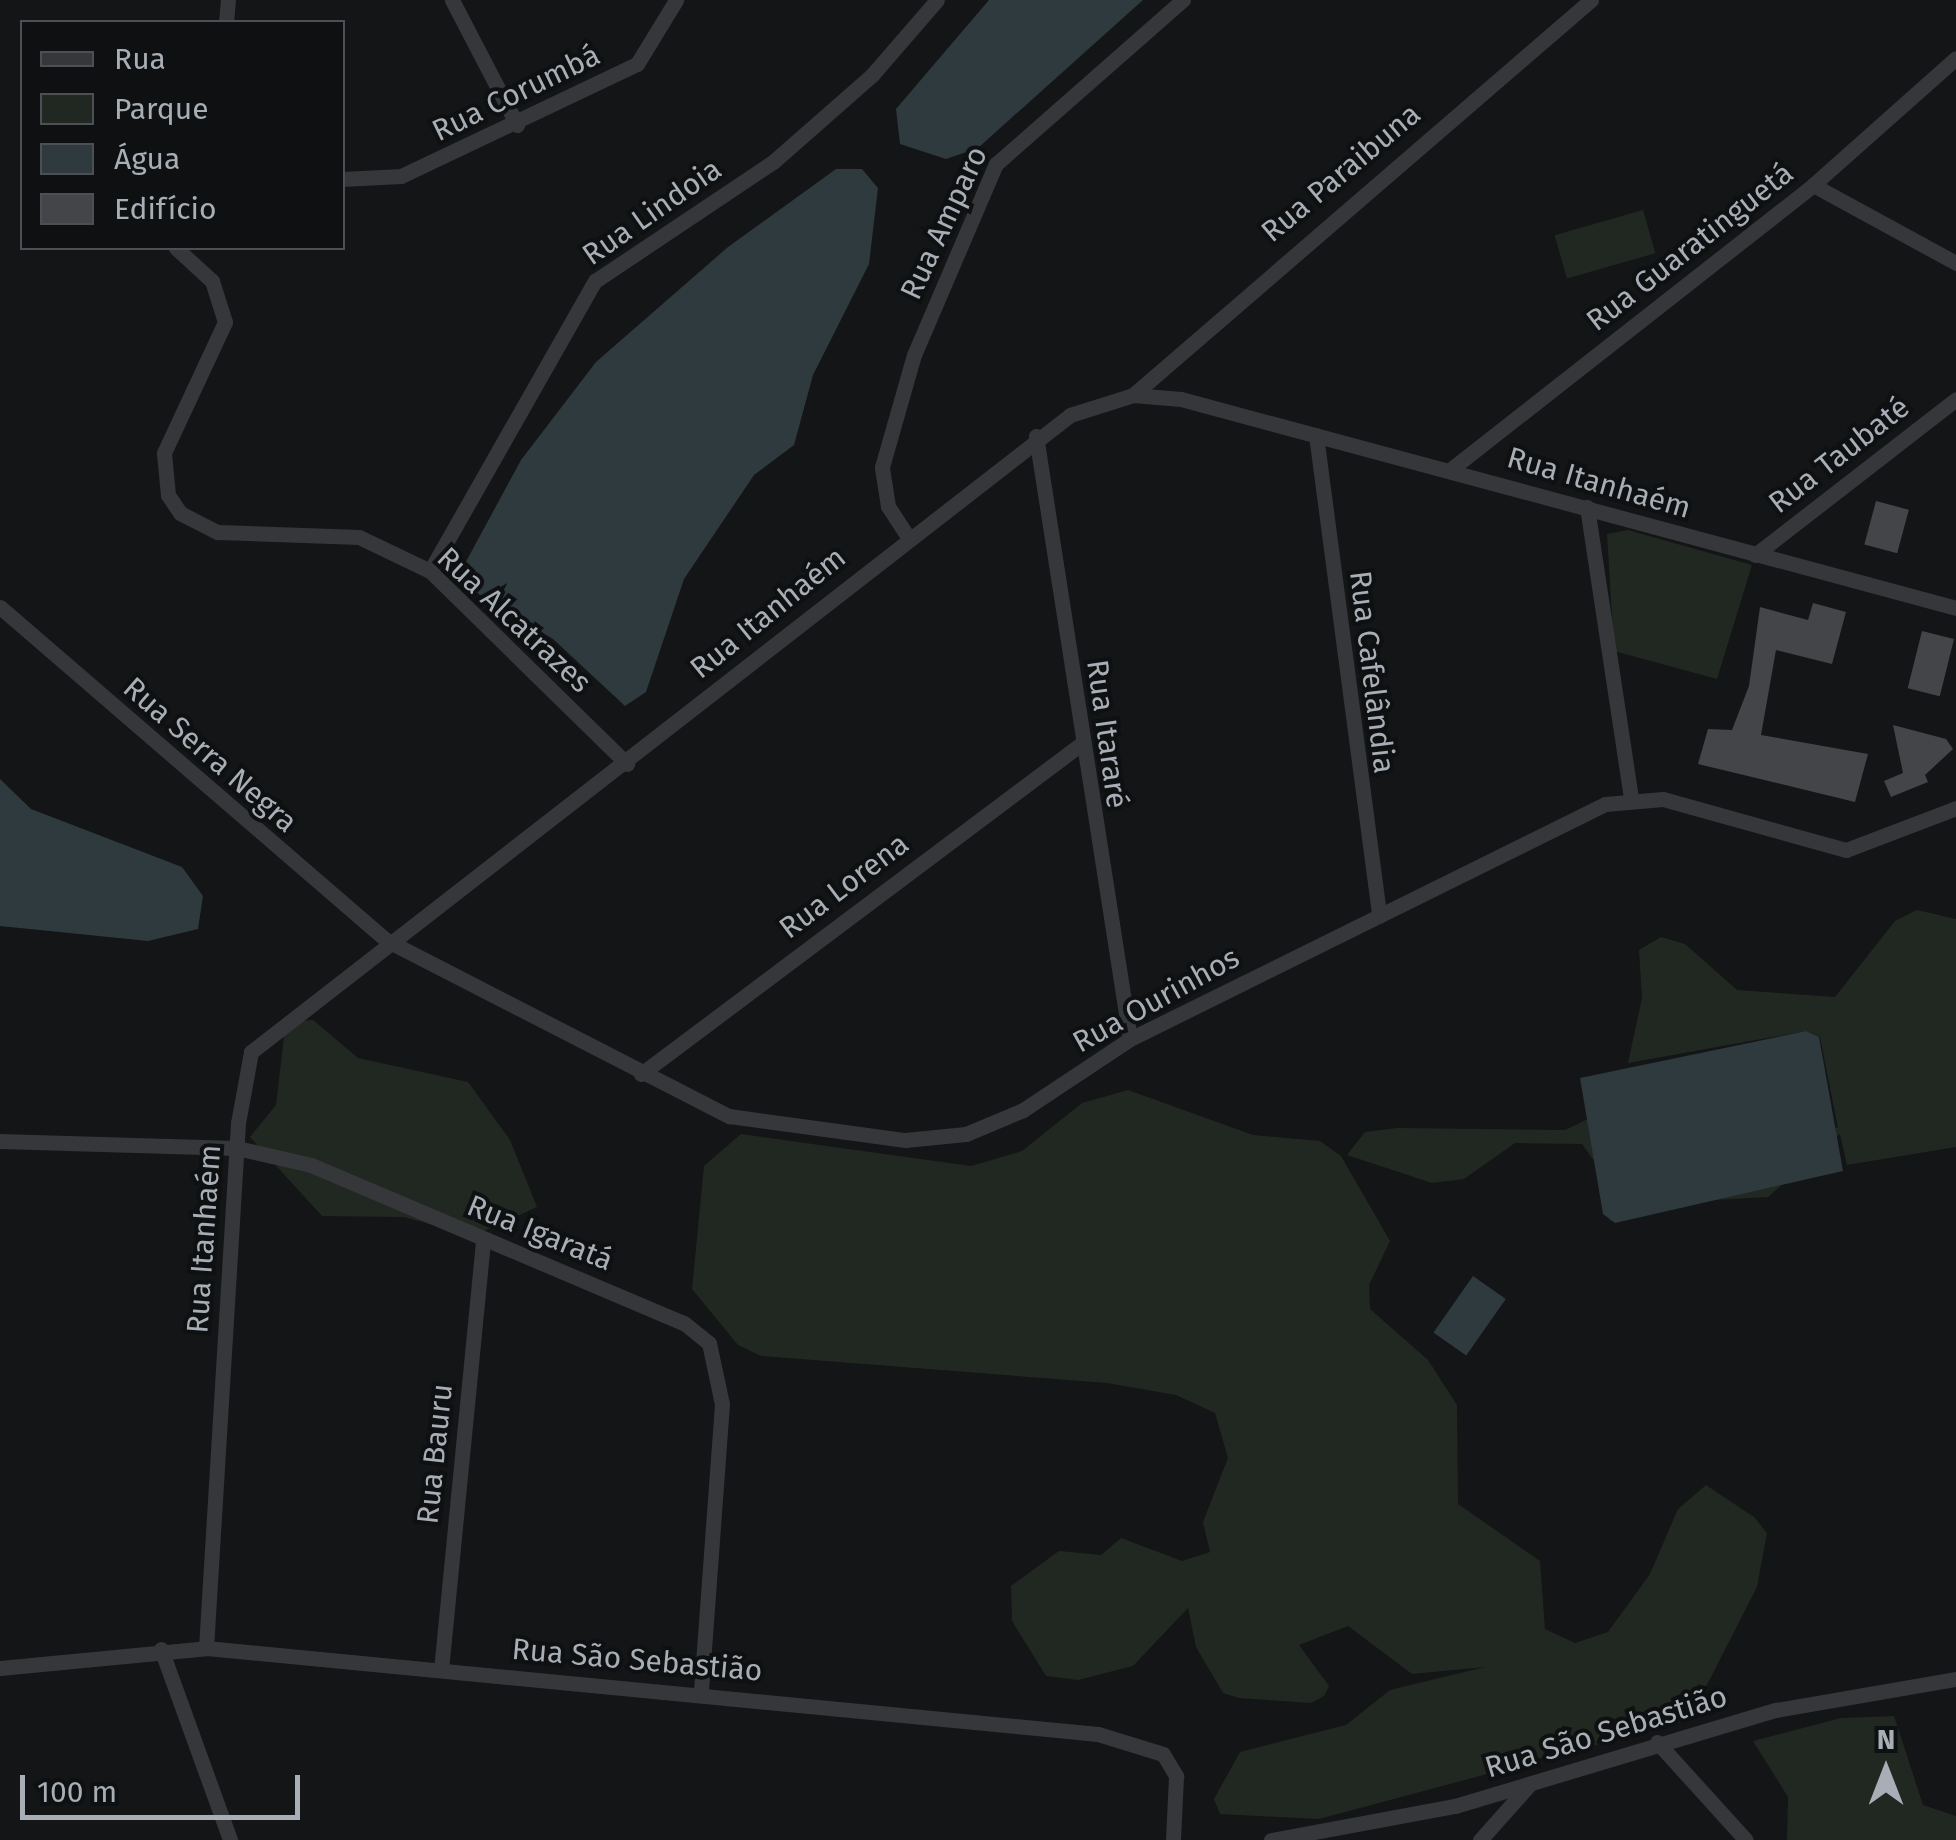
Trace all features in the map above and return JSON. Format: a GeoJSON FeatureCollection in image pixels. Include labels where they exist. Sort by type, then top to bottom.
{"type":"FeatureCollection","features":[{"type":"Feature","properties":{"kind":"street"},"geometry":{"type":"LineString","coordinates":[[452,0],[517,126]]}},
{"type":"Feature","properties":{"kind":"street","name":"Rua Corumbá"},"geometry":{"type":"LineString","coordinates":[[345,178],[401,176],[517,126],[637,64],[676,0]]}},
{"type":"Feature","properties":{"kind":"street","name":"Rua Lindoia"},"geometry":{"type":"LineString","coordinates":[[430,572],[595,281],[773,162],[872,76],[938,0]]}},
{"type":"Feature","properties":{"kind":"street","name":"Rua Amparo"},"geometry":{"type":"LineString","coordinates":[[908,537],[888,506],[882,467],[914,355],[996,164],[1184,0]]}},
{"type":"Feature","properties":{"kind":"street","name":"Rua Paraibuna"},"geometry":{"type":"LineString","coordinates":[[1133,394],[1591,0]]}},
{"type":"Feature","properties":{"kind":"street","name":"Rua Guaratinguetá"},"geometry":{"type":"LineString","coordinates":[[1450,470],[1813,186],[1956,58]]}},
{"type":"Feature","properties":{"kind":"street"},"geometry":{"type":"LineString","coordinates":[[1813,186],[1956,264]]}},
{"type":"Feature","properties":{"kind":"street","name":"Rua Alcatrazes"},"geometry":{"type":"LineString","coordinates":[[178,250],[212,280],[225,322],[164,453],[168,495],[180,513],[217,532],[360,537],[430,572],[626,764]]}},
{"type":"Feature","properties":{"kind":"street","name":"Rua Itanhaém"},"geometry":{"type":"LineString","coordinates":[[206,1648],[237,1148],[251,1052],[386,940],[626,764],[1036,436],[1103,400],[1133,394],[1316,435],[1956,608]]}},
{"type":"Feature","properties":{"kind":"street","name":"Rua Taubaté"},"geometry":{"type":"LineString","coordinates":[[1755,555],[1956,399]]}},
{"type":"Feature","properties":{"kind":"street","name":"Rua Cafelândia"},"geometry":{"type":"LineString","coordinates":[[1316,435],[1378,916]]}},
{"type":"Feature","properties":{"kind":"street","name":"Rua Itararé"},"geometry":{"type":"LineString","coordinates":[[1036,436],[1130,1040]]}},
{"type":"Feature","properties":{"kind":"street"},"geometry":{"type":"LineString","coordinates":[[1586,508],[1630,798],[1846,850],[1956,808]]}},
{"type":"Feature","properties":{"kind":"street","name":"Rua Serra Negra"},"geometry":{"type":"LineString","coordinates":[[0,608],[386,940]]}},
{"type":"Feature","properties":{"kind":"street","name":"Rua Lorena"},"geometry":{"type":"LineString","coordinates":[[641,1074],[1081,744]]}},
{"type":"Feature","properties":{"kind":"street","name":"Rua Ourinhos"},"geometry":{"type":"LineString","coordinates":[[386,940],[729,1116],[932,1140],[1022,1110],[1130,1040],[1378,916],[1630,798]]}},
{"type":"Feature","properties":{"kind":"street","name":"Rua Igaratá"},"geometry":{"type":"LineString","coordinates":[[0,1141],[237,1148],[311,1165],[483,1242],[684,1323],[709,1343],[722,1404],[701,1692]]}},
{"type":"Feature","properties":{"kind":"street","name":"Rua Bauru"},"geometry":{"type":"LineString","coordinates":[[442,1670],[483,1242]]}},
{"type":"Feature","properties":{"kind":"street","name":"Rua São Sebastião"},"geometry":{"type":"LineString","coordinates":[[4,1670],[161,1649],[206,1648],[701,1692],[1143,1742],[1176,1776],[1172,1840]]}},
{"type":"Feature","properties":{"kind":"street"},"geometry":{"type":"LineString","coordinates":[[161,1649],[230,1840]]}},
{"type":"Feature","properties":{"kind":"street","name":"Rua São Sebastião"},"geometry":{"type":"LineString","coordinates":[[1271,1840],[1530,1784],[1657,1742],[1956,1679]]}},
{"type":"Feature","properties":{"kind":"street"},"geometry":{"type":"LineString","coordinates":[[1657,1742],[1746,1840]]}},
{"type":"Feature","properties":{"kind":"street"},"geometry":{"type":"LineString","coordinates":[[1480,1840],[1530,1784]]}},
{"type":"Feature","properties":{"kind":"green space"},"geometry":{"type":"Polygon","coordinates":[[[1643,210],[1655,253],[1567,279],[1555,235],[1643,210]]]}},
{"type":"Feature","properties":{"kind":"green space"},"geometry":{"type":"Polygon","coordinates":[[[1628,530],[1752,565],[1717,679],[1614,651],[1607,534],[1628,530]]]}},
{"type":"Feature","properties":{"kind":"green space"},"geometry":{"type":"Polygon","coordinates":[[[1917,910],[1956,919],[1956,1147],[1847,1165],[1840,1134],[1768,1197],[1641,1204],[1609,1221],[1618,1195],[1582,1144],[1515,1143],[1464,1179],[1432,1183],[1347,1155],[1365,1132],[1397,1128],[1565,1130],[1647,1091],[1838,1128],[1820,1037],[1806,1031],[1628,1063],[1642,998],[1639,950],[1661,937],[1685,944],[1737,990],[1835,997],[1895,921],[1917,910]]]}},
{"type":"Feature","properties":{"kind":"green space"},"geometry":{"type":"Polygon","coordinates":[[[313,1020],[358,1058],[468,1082],[510,1140],[537,1207],[473,1236],[404,1217],[322,1216],[250,1137],[276,1105],[284,1036],[296,1021],[313,1020]]]}},
{"type":"Feature","properties":{"kind":"green space"},"geometry":{"type":"Polygon","coordinates":[[[1128,1090],[1253,1135],[1320,1141],[1341,1156],[1390,1241],[1369,1285],[1370,1309],[1428,1360],[1457,1405],[1458,1504],[1540,1561],[1545,1629],[1575,1643],[1608,1632],[1650,1574],[1678,1509],[1706,1485],[1754,1517],[1767,1533],[1757,1587],[1689,1720],[1319,1819],[1220,1814],[1214,1799],[1240,1752],[1346,1725],[1390,1690],[1485,1667],[1412,1674],[1348,1626],[1299,1645],[1329,1686],[1324,1696],[1311,1703],[1239,1698],[1223,1693],[1196,1647],[1188,1608],[1133,1666],[1078,1680],[1046,1676],[1012,1621],[1011,1586],[1059,1551],[1101,1555],[1121,1538],[1182,1561],[1210,1552],[1203,1522],[1228,1458],[1215,1413],[1176,1395],[1107,1383],[761,1356],[738,1345],[692,1289],[704,1166],[741,1134],[971,1166],[1022,1151],[1082,1103],[1128,1090]]]}},
{"type":"Feature","properties":{"kind":"green space"},"geometry":{"type":"Polygon","coordinates":[[[1894,1716],[1923,1805],[1956,1816],[1956,1840],[1787,1840],[1788,1797],[1753,1741],[1841,1718],[1894,1716]]]}},
{"type":"Feature","properties":{"kind":"water"},"geometry":{"type":"Polygon","coordinates":[[[989,0],[1143,0],[978,148],[946,159],[900,144],[896,109],[989,0]]]}},
{"type":"Feature","properties":{"kind":"water"},"geometry":{"type":"Polygon","coordinates":[[[836,169],[862,169],[878,188],[869,264],[813,375],[794,445],[754,475],[684,579],[646,692],[625,706],[553,639],[472,590],[462,569],[521,460],[596,362],[728,247],[836,169]]]}},
{"type":"Feature","properties":{"kind":"water"},"geometry":{"type":"Polygon","coordinates":[[[0,779],[31,809],[182,867],[203,896],[198,929],[148,941],[0,926],[0,779]]]}},
{"type":"Feature","properties":{"kind":"water"},"geometry":{"type":"Polygon","coordinates":[[[1806,1031],[1819,1037],[1843,1171],[1615,1223],[1603,1214],[1580,1078],[1806,1031]]]}},
{"type":"Feature","properties":{"kind":"water"},"geometry":{"type":"Polygon","coordinates":[[[1473,1276],[1506,1299],[1466,1355],[1433,1333],[1473,1276]]]}},
{"type":"Feature","properties":{"kind":"building"},"geometry":{"type":"Polygon","coordinates":[[[1876,501],[1909,510],[1897,553],[1864,544],[1876,501]]]}},
{"type":"Feature","properties":{"kind":"building"},"geometry":{"type":"Polygon","coordinates":[[[1813,603],[1846,612],[1832,664],[1776,650],[1761,735],[1868,754],[1855,802],[1698,764],[1708,729],[1732,730],[1749,686],[1760,607],[1808,620],[1813,603]]]}},
{"type":"Feature","properties":{"kind":"building"},"geometry":{"type":"Polygon","coordinates":[[[1922,631],[1954,639],[1940,696],[1908,688],[1922,631]]]}},
{"type":"Feature","properties":{"kind":"building"},"geometry":{"type":"Polygon","coordinates":[[[1893,725],[1946,739],[1953,749],[1925,775],[1928,782],[1891,797],[1884,781],[1903,773],[1893,725]]]}}]}
